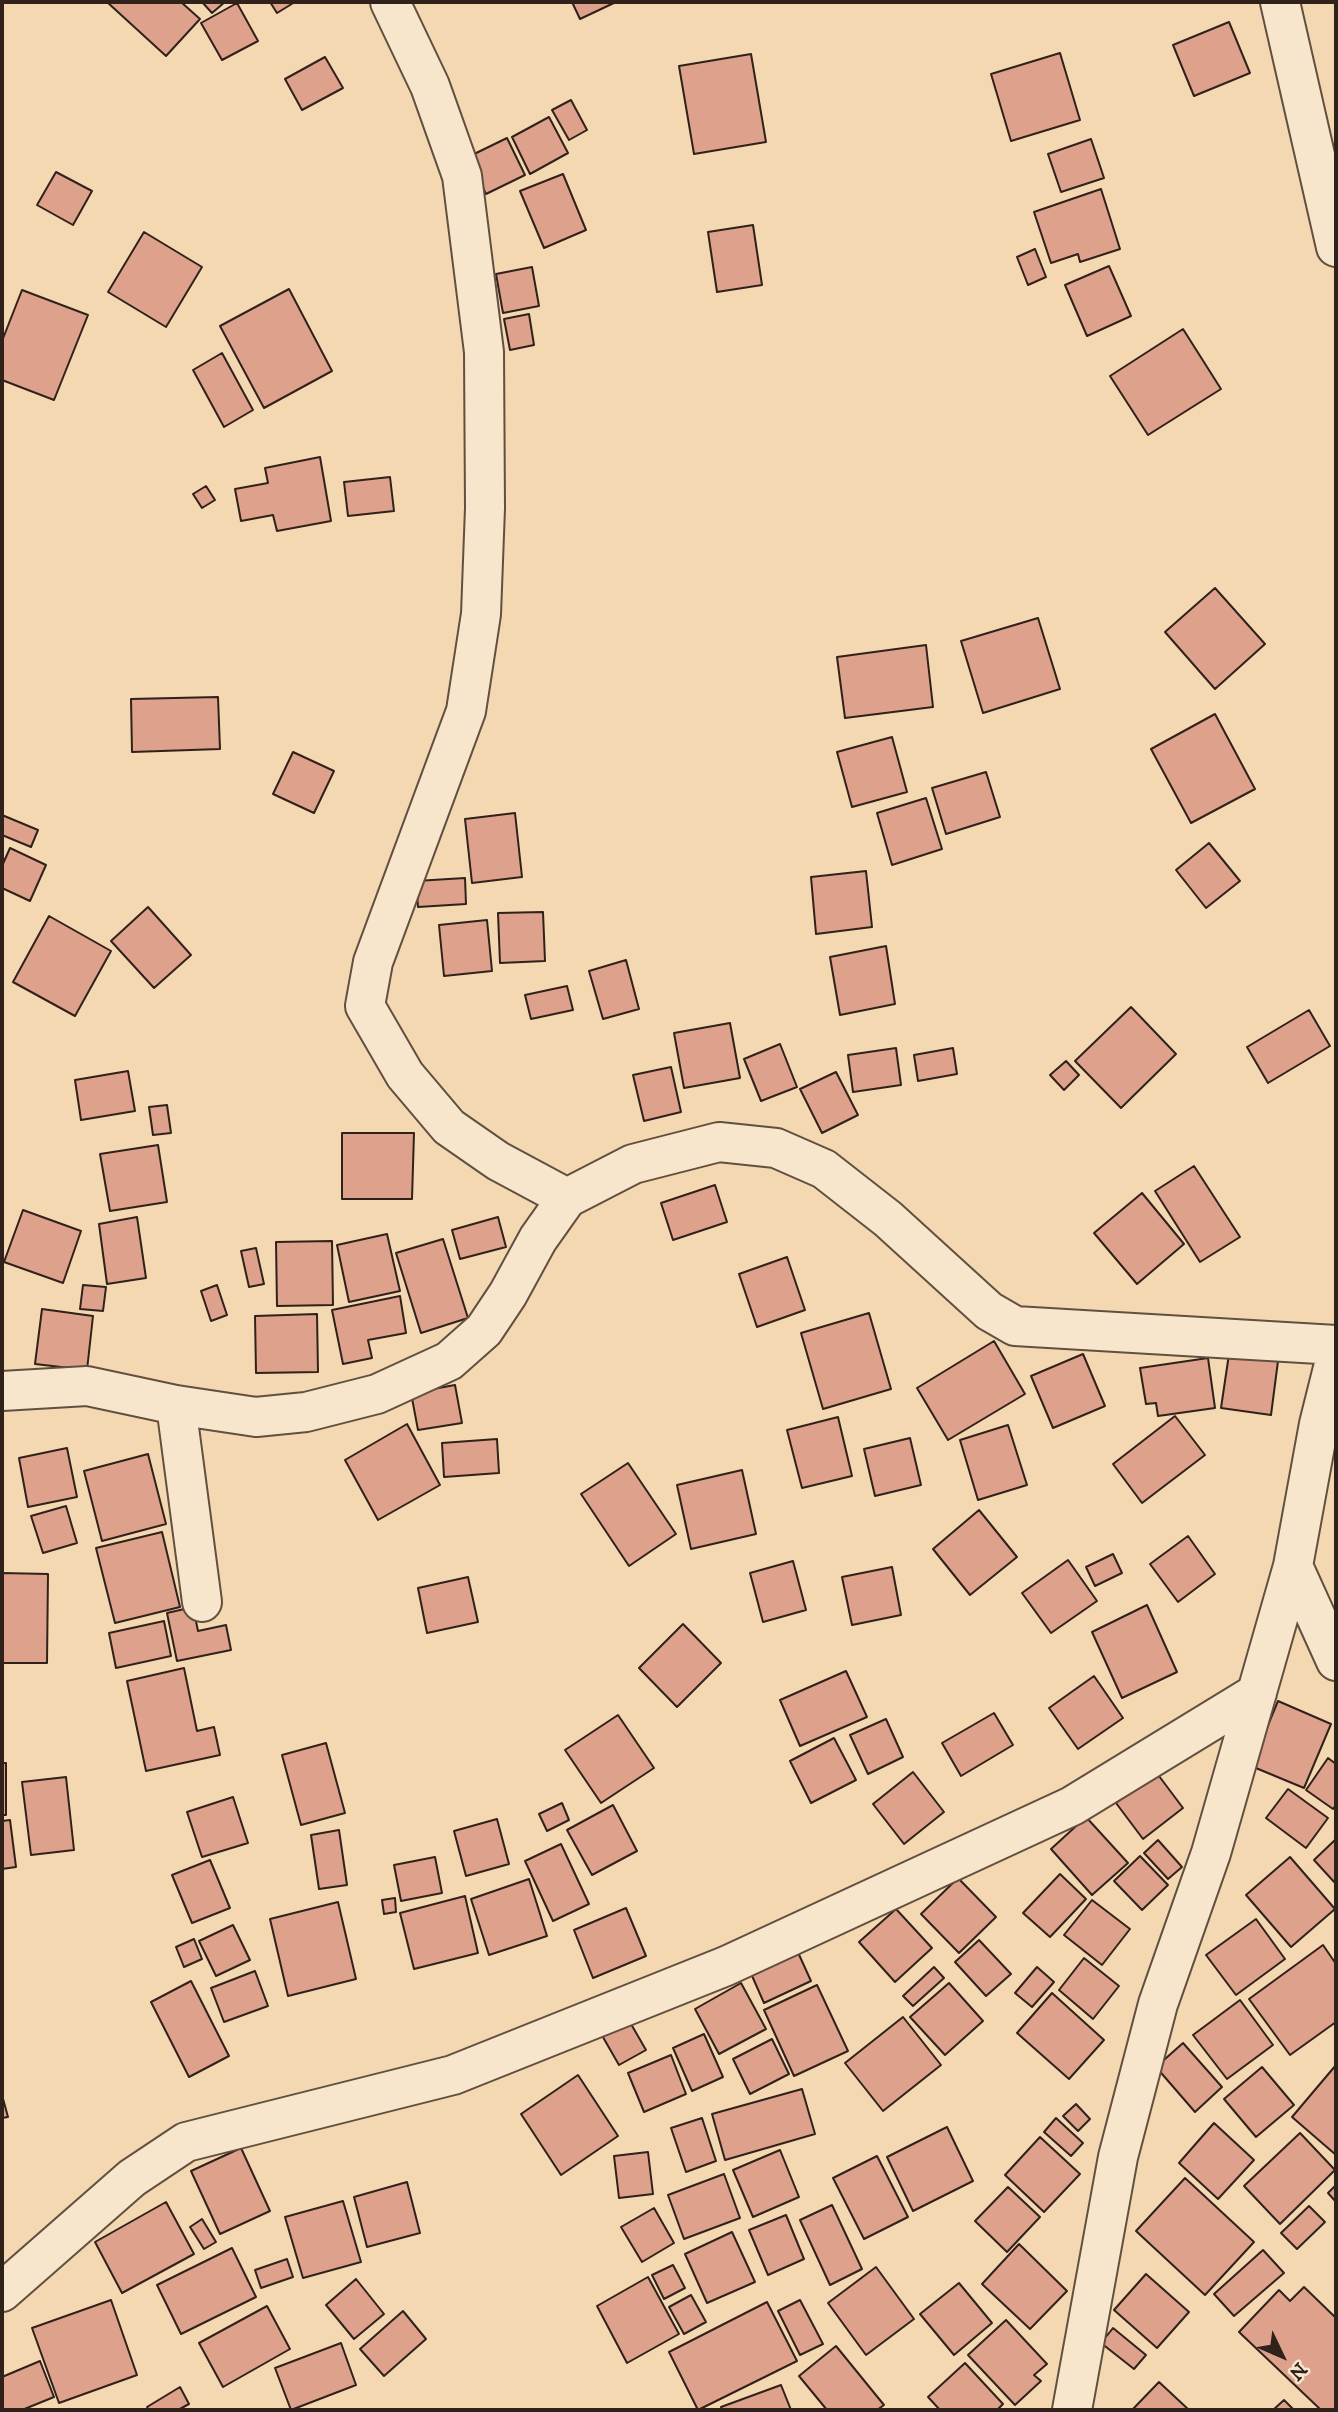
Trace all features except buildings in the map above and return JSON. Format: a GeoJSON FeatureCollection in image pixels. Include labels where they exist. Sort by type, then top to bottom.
{"type":"FeatureCollection","features":[{"type":"Feature","properties":{"kind":"street"},"geometry":{"type":"LineString","coordinates":[[390,2],[430,86],[463,176],[484,352],[485,508],[481,614],[466,711],[373,962],[365,1006],[405,1075],[449,1127],[498,1161],[566,1198]]}},
{"type":"Feature","properties":{"kind":"street"},"geometry":{"type":"LineString","coordinates":[[1280,2],[1336,247]]}},
{"type":"Feature","properties":{"kind":"street"},"geometry":{"type":"LineString","coordinates":[[2,1391],[87,1386],[176,1405],[256,1417],[306,1412],[377,1394],[449,1361],[484,1330],[508,1294],[538,1239],[566,1198],[634,1164],[719,1142],[776,1147],[824,1169],[888,1219],[989,1311],[1015,1326],[1336,1345]]}},
{"type":"Feature","properties":{"kind":"street"},"geometry":{"type":"LineString","coordinates":[[1072,2410],[1118,2157],[1158,2004],[1211,1853],[1293,1566],[1320,1495],[1319,1423],[1336,1356]]}},
{"type":"Feature","properties":{"kind":"street"},"geometry":{"type":"LineString","coordinates":[[176,1405],[202,1602]]}},
{"type":"Feature","properties":{"kind":"street"},"geometry":{"type":"LineString","coordinates":[[1293,1566],[1336,1661]]}},
{"type":"Feature","properties":{"kind":"street"},"geometry":{"type":"LineString","coordinates":[[2,2292],[132,2178],[186,2142],[453,2074],[726,1966],[1072,1806],[1257,1693]]}}]}
